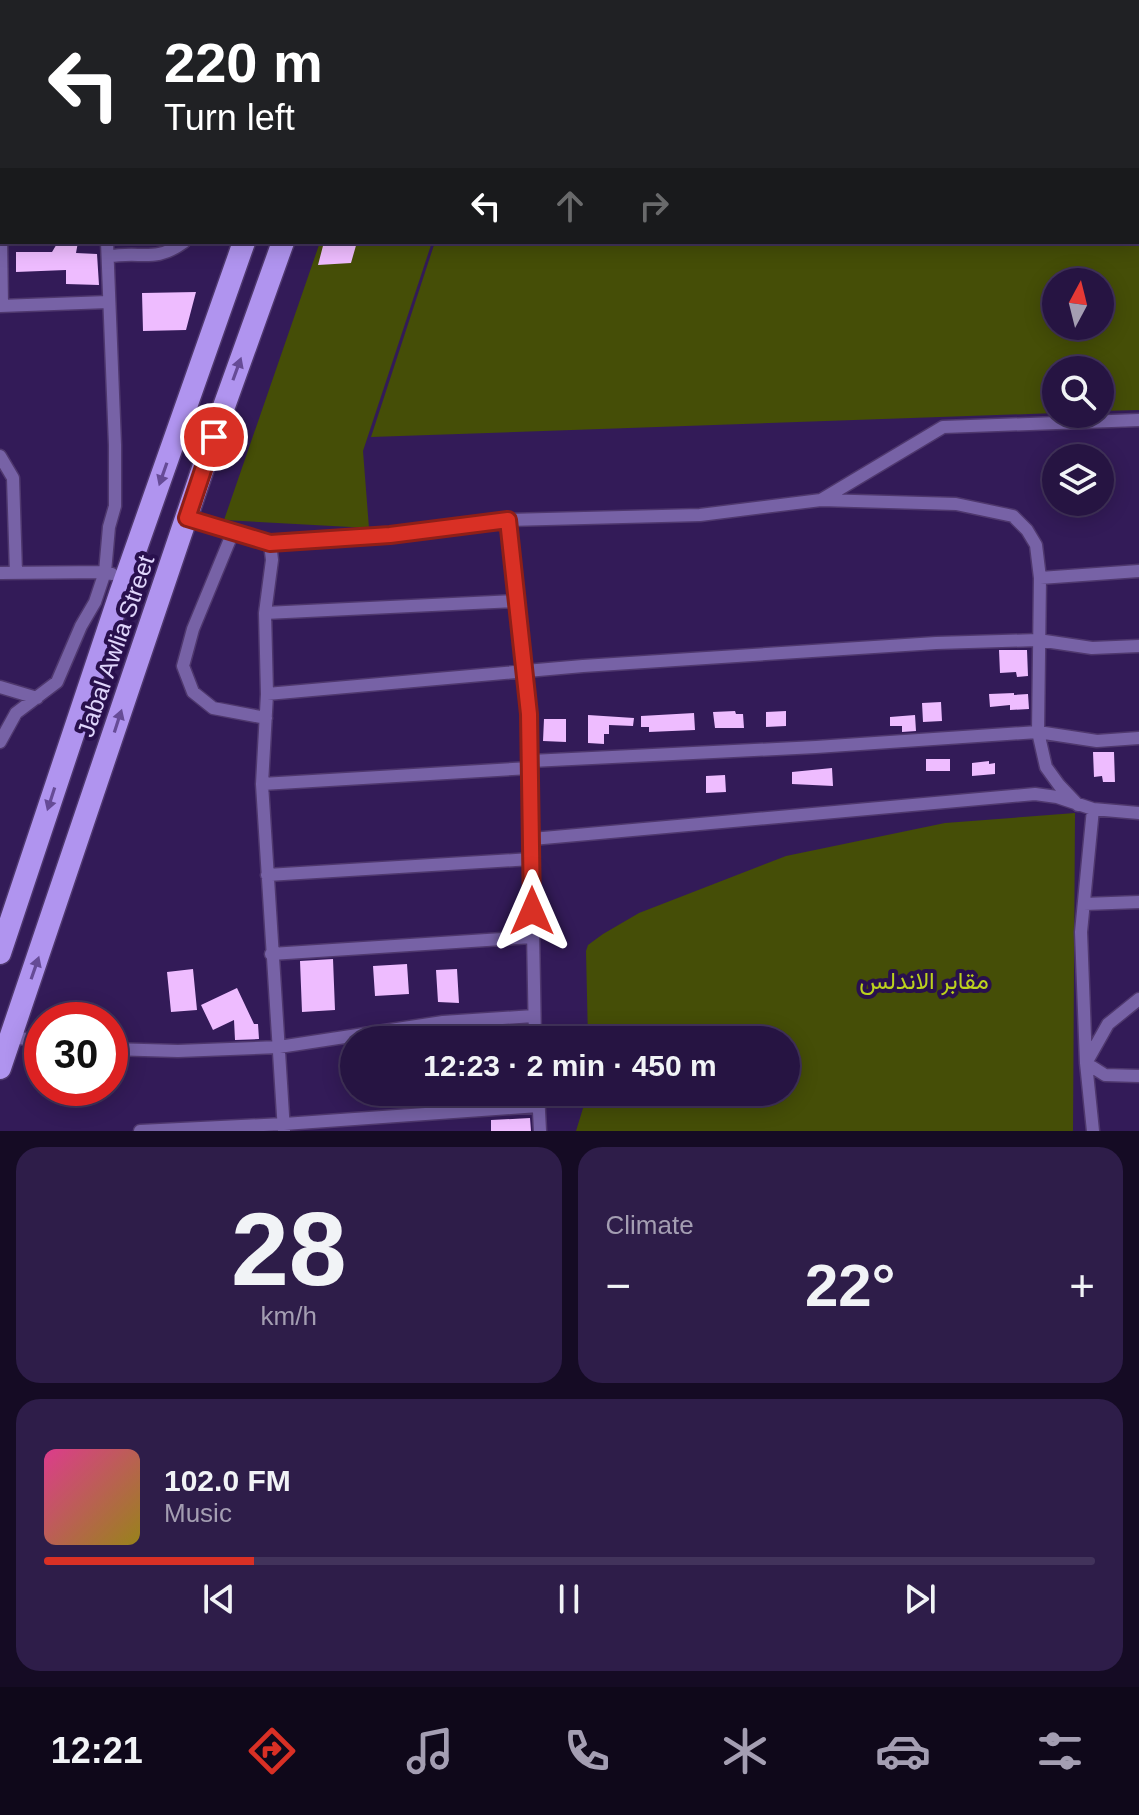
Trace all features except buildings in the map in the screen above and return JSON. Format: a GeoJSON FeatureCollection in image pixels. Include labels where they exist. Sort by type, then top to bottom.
{"type":"FeatureCollection","features":[{"type":"Feature","properties":{"kind":"highway","name":"Jabal Awlia Street"},"geometry":{"type":"LineString","coordinates":[[0,1068],[282,244]]}},
{"type":"Feature","properties":{"kind":"highway","name":"Jabal Awlia Street"},"geometry":{"type":"LineString","coordinates":[[0,953],[115,575],[242,248]]}},
{"type":"Feature","properties":{"kind":"highway"},"geometry":{"type":"LineString","coordinates":[[242,248],[256,276],[269,285]]}},
{"type":"Feature","properties":{"kind":"highway"},"geometry":{"type":"LineString","coordinates":[[222,303],[252,327]]}},
{"type":"Feature","properties":{"kind":"street"},"geometry":{"type":"LineString","coordinates":[[1,244],[1,306],[108,302]]}},
{"type":"Feature","properties":{"kind":"street"},"geometry":{"type":"LineString","coordinates":[[0,742],[16,713],[57,682],[81,626],[115,575],[109,527],[115,506],[115,445],[107,244]]}},
{"type":"Feature","properties":{"kind":"street"},"geometry":{"type":"LineString","coordinates":[[108,257],[127,248],[156,257],[181,244]]}},
{"type":"Feature","properties":{"kind":"street"},"geometry":{"type":"LineString","coordinates":[[821,500],[943,427],[1139,420]]}},
{"type":"Feature","properties":{"kind":"street"},"geometry":{"type":"LineString","coordinates":[[0,456],[7,478],[16,573]]}},
{"type":"Feature","properties":{"kind":"street"},"geometry":{"type":"LineString","coordinates":[[187,518],[270,543],[390,535],[508,520],[700,515],[821,500],[956,504],[1013,516],[1036,545],[1040,578],[1038,732],[1046,767],[1078,805]]}},
{"type":"Feature","properties":{"kind":"street"},"geometry":{"type":"LineString","coordinates":[[508,520],[526,670],[534,1026]]}},
{"type":"Feature","properties":{"kind":"street"},"geometry":{"type":"LineString","coordinates":[[233,532],[188,642],[183,666],[193,692],[213,708],[266,718]]}},
{"type":"Feature","properties":{"kind":"street"},"geometry":{"type":"LineString","coordinates":[[270,543],[272,560],[265,613],[267,694],[262,784],[284,1128]]}},
{"type":"Feature","properties":{"kind":"street"},"geometry":{"type":"LineString","coordinates":[[1040,578],[1139,571]]}},
{"type":"Feature","properties":{"kind":"street"},"geometry":{"type":"LineString","coordinates":[[0,573],[115,575]]}},
{"type":"Feature","properties":{"kind":"street"},"geometry":{"type":"LineString","coordinates":[[265,613],[517,601]]}},
{"type":"Feature","properties":{"kind":"street"},"geometry":{"type":"LineString","coordinates":[[267,694],[526,670],[936,643],[1038,640],[1092,648],[1139,646]]}},
{"type":"Feature","properties":{"kind":"street"},"geometry":{"type":"LineString","coordinates":[[0,687],[37,698]]}},
{"type":"Feature","properties":{"kind":"street"},"geometry":{"type":"LineString","coordinates":[[262,784],[1038,732],[1097,741],[1139,738]]}},
{"type":"Feature","properties":{"kind":"street"},"geometry":{"type":"LineString","coordinates":[[532,839],[1035,794],[1057,797],[1093,809],[1139,813]]}},
{"type":"Feature","properties":{"kind":"street"},"geometry":{"type":"LineString","coordinates":[[1093,809],[1081,932],[1086,1063],[1093,1131]]}},
{"type":"Feature","properties":{"kind":"street"},"geometry":{"type":"LineString","coordinates":[[267,875],[531,859]]}},
{"type":"Feature","properties":{"kind":"street"},"geometry":{"type":"LineString","coordinates":[[1084,904],[1139,902]]}},
{"type":"Feature","properties":{"kind":"street"},"geometry":{"type":"LineString","coordinates":[[271,954],[532,937]]}},
{"type":"Feature","properties":{"kind":"street"},"geometry":{"type":"LineString","coordinates":[[1086,1063],[1108,1024],[1139,999]]}},
{"type":"Feature","properties":{"kind":"street"},"geometry":{"type":"LineString","coordinates":[[128,1050],[279,1047],[443,1022],[534,1016]]}},
{"type":"Feature","properties":{"kind":"street"},"geometry":{"type":"LineString","coordinates":[[11,1037],[24,1039]]}},
{"type":"Feature","properties":{"kind":"street"},"geometry":{"type":"LineString","coordinates":[[1086,1063],[1105,1075],[1139,1076]]}},
{"type":"Feature","properties":{"kind":"street"},"geometry":{"type":"LineString","coordinates":[[140,1131],[284,1128],[538,1106],[540,1131]]}},
{"type":"Feature","properties":{"kind":"green space"},"geometry":{"type":"Polygon","coordinates":[[[319,244],[431,244],[363,451],[369,528],[224,520],[319,244]]]}},
{"type":"Feature","properties":{"kind":"green space"},"geometry":{"type":"Polygon","coordinates":[[[434,244],[1139,244],[1139,410],[1114,411],[1114,356],[1042,356],[1042,413],[371,437],[434,244]]]}},
{"type":"Feature","properties":{"kind":"green space","name":"مقابر الاندلس"},"geometry":{"type":"Polygon","coordinates":[[[1075,813],[1073,1131],[576,1131],[584,1106],[800,1106],[800,1026],[588,1026],[588,945],[639,913],[786,856],[945,823],[1075,813]]]}},
{"type":"Feature","properties":{"kind":"route"},"geometry":{"type":"LineString","coordinates":[[214,437],[187,518],[270,543],[390,535],[508,520],[529,714],[532,911]]}}]}
